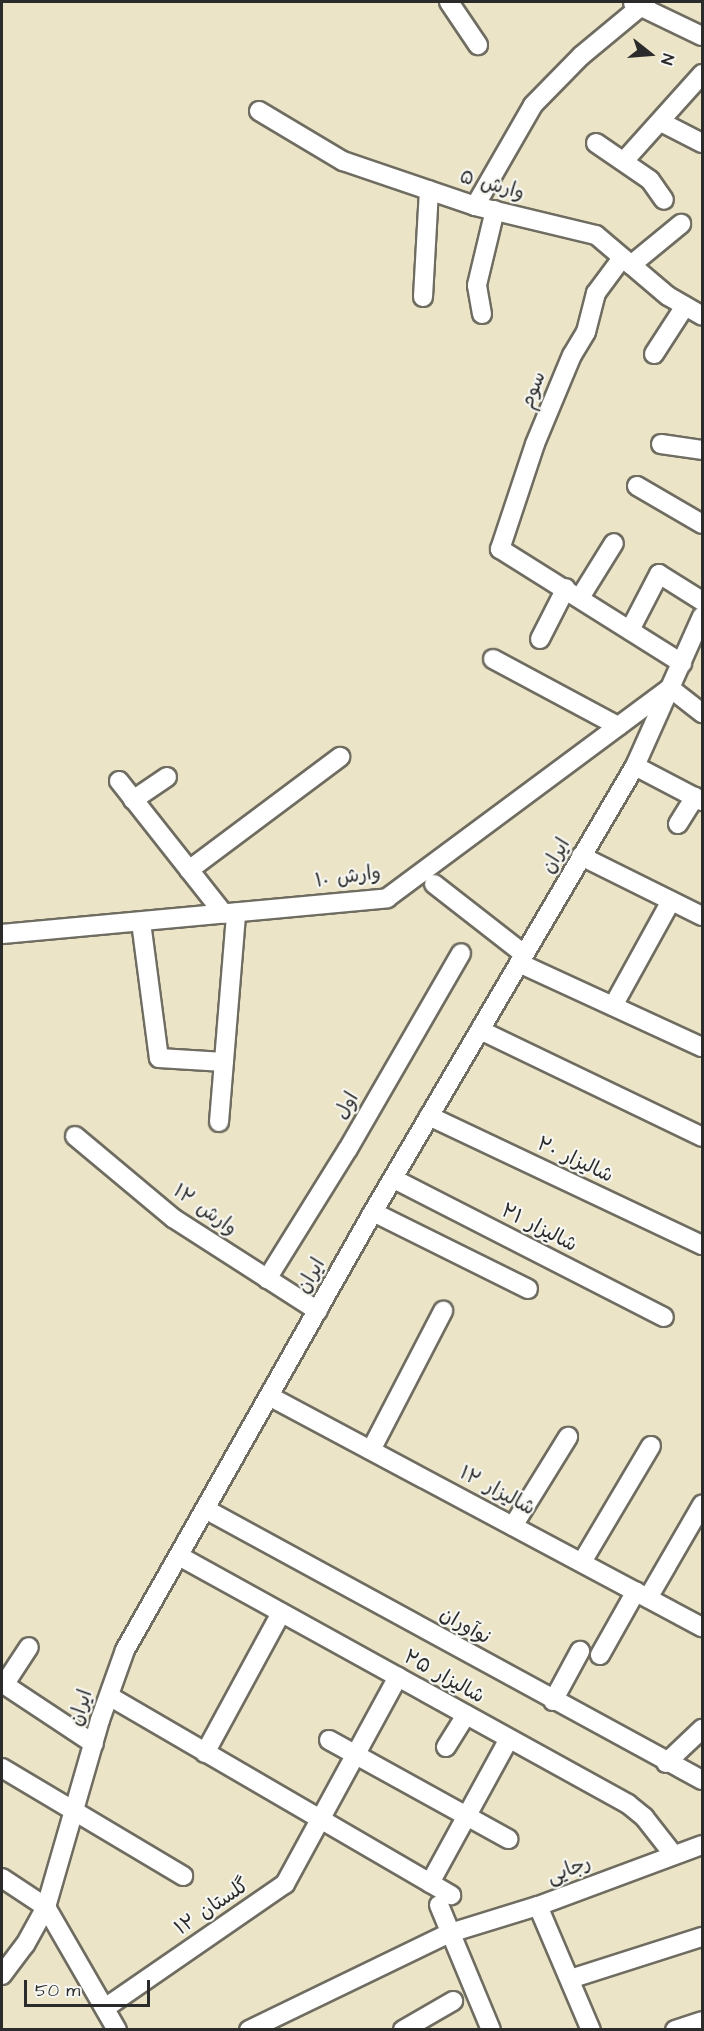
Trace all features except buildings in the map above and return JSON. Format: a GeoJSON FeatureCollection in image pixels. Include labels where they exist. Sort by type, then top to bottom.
{"type":"FeatureCollection","features":[{"type":"Feature","properties":{"kind":"street"},"geometry":{"type":"LineString","coordinates":[[449,2],[478,45]]}},
{"type":"Feature","properties":{"kind":"street"},"geometry":{"type":"LineString","coordinates":[[475,206],[533,105],[581,56],[639,3],[702,36]]}},
{"type":"Feature","properties":{"kind":"street"},"geometry":{"type":"LineString","coordinates":[[624,161],[702,74]]}},
{"type":"Feature","properties":{"kind":"street","name":"وارش ۵"},"geometry":{"type":"LineString","coordinates":[[259,111],[343,161],[475,206],[596,236],[685,306],[702,316]]}},
{"type":"Feature","properties":{"kind":"street"},"geometry":{"type":"LineString","coordinates":[[661,122],[702,143]]}},
{"type":"Feature","properties":{"kind":"street"},"geometry":{"type":"LineString","coordinates":[[596,143],[650,180],[664,200]]}},
{"type":"Feature","properties":{"kind":"street"},"geometry":{"type":"LineString","coordinates":[[423,297],[429,190]]}},
{"type":"Feature","properties":{"kind":"street"},"geometry":{"type":"LineString","coordinates":[[482,314],[477,285],[495,210]]}},
{"type":"Feature","properties":{"kind":"street","name":"سوم"},"geometry":{"type":"LineString","coordinates":[[573,592],[500,549],[535,444],[572,355],[586,332],[596,293],[627,261],[681,224]]}},
{"type":"Feature","properties":{"kind":"street"},"geometry":{"type":"LineString","coordinates":[[654,354],[685,306]]}},
{"type":"Feature","properties":{"kind":"street"},"geometry":{"type":"LineString","coordinates":[[661,444],[702,450]]}},
{"type":"Feature","properties":{"kind":"street"},"geometry":{"type":"LineString","coordinates":[[637,486],[702,524]]}},
{"type":"Feature","properties":{"kind":"street"},"geometry":{"type":"LineString","coordinates":[[540,639],[573,592],[614,543]]}},
{"type":"Feature","properties":{"kind":"street"},"geometry":{"type":"LineString","coordinates":[[630,630],[659,574],[702,601]]}},
{"type":"Feature","properties":{"kind":"street"},"geometry":{"type":"LineString","coordinates":[[573,592],[682,663]]}},
{"type":"Feature","properties":{"kind":"street","name":"ایران"},"geometry":{"type":"LineString","coordinates":[[2,1975],[25,1946],[46,1907],[108,1696],[125,1650],[207,1510],[373,1212],[635,766],[682,663],[697,644],[702,616]]}},
{"type":"Feature","properties":{"kind":"street"},"geometry":{"type":"LineString","coordinates":[[493,659],[618,726]]}},
{"type":"Feature","properties":{"kind":"street"},"geometry":{"type":"LineString","coordinates":[[670,687],[702,713]]}},
{"type":"Feature","properties":{"kind":"street","name":"وارش ۱۰"},"geometry":{"type":"LineString","coordinates":[[2,934],[387,898],[670,687]]}},
{"type":"Feature","properties":{"kind":"street"},"geometry":{"type":"LineString","coordinates":[[189,870],[340,758]]}},
{"type":"Feature","properties":{"kind":"street"},"geometry":{"type":"LineString","coordinates":[[635,766],[699,799],[678,824]]}},
{"type":"Feature","properties":{"kind":"street"},"geometry":{"type":"LineString","coordinates":[[133,800],[167,777]]}},
{"type":"Feature","properties":{"kind":"street"},"geometry":{"type":"LineString","coordinates":[[119,781],[189,870],[230,913],[224,1062],[219,1122]]}},
{"type":"Feature","properties":{"kind":"street"},"geometry":{"type":"LineString","coordinates":[[581,856],[702,916]]}},
{"type":"Feature","properties":{"kind":"street"},"geometry":{"type":"LineString","coordinates":[[434,884],[522,958],[613,1006],[701,1042]]}},
{"type":"Feature","properties":{"kind":"street"},"geometry":{"type":"LineString","coordinates":[[613,1006],[671,901]]}},
{"type":"Feature","properties":{"kind":"street"},"geometry":{"type":"LineString","coordinates":[[141,922],[159,1058],[224,1062]]}},
{"type":"Feature","properties":{"kind":"street","name":"اول"},"geometry":{"type":"LineString","coordinates":[[267,1279],[348,1149],[461,952]]}},
{"type":"Feature","properties":{"kind":"street"},"geometry":{"type":"LineString","coordinates":[[480,1030],[702,1137]]}},
{"type":"Feature","properties":{"kind":"street","name":"شالیزار ۲۰"},"geometry":{"type":"LineString","coordinates":[[429,1116],[702,1245]]}},
{"type":"Feature","properties":{"kind":"street","name":"وارش ۱۲"},"geometry":{"type":"LineString","coordinates":[[75,1136],[173,1218],[318,1311]]}},
{"type":"Feature","properties":{"kind":"street","name":"شالیزار ۲۱"},"geometry":{"type":"LineString","coordinates":[[394,1179],[664,1317]]}},
{"type":"Feature","properties":{"kind":"street"},"geometry":{"type":"LineString","coordinates":[[373,1212],[528,1289]]}},
{"type":"Feature","properties":{"kind":"street"},"geometry":{"type":"LineString","coordinates":[[371,1450],[443,1311]]}},
{"type":"Feature","properties":{"kind":"street","name":"شالیزار ۱۲"},"geometry":{"type":"LineString","coordinates":[[269,1396],[702,1628]]}},
{"type":"Feature","properties":{"kind":"street"},"geometry":{"type":"LineString","coordinates":[[513,1526],[568,1437]]}},
{"type":"Feature","properties":{"kind":"street"},"geometry":{"type":"LineString","coordinates":[[582,1562],[651,1446]]}},
{"type":"Feature","properties":{"kind":"street"},"geometry":{"type":"LineString","coordinates":[[600,1655],[702,1505]]}},
{"type":"Feature","properties":{"kind":"street","name":"نوآوران"},"geometry":{"type":"LineString","coordinates":[[207,1510],[666,1763],[702,1780]]}},
{"type":"Feature","properties":{"kind":"street","name":"شالیزار ۲۵"},"geometry":{"type":"LineString","coordinates":[[179,1556],[628,1804],[644,1817],[674,1854]]}},
{"type":"Feature","properties":{"kind":"street"},"geometry":{"type":"LineString","coordinates":[[205,1753],[281,1613]]}},
{"type":"Feature","properties":{"kind":"street"},"geometry":{"type":"LineString","coordinates":[[28,1647],[3,1684],[94,1744]]}},
{"type":"Feature","properties":{"kind":"street"},"geometry":{"type":"LineString","coordinates":[[553,1701],[580,1652]]}},
{"type":"Feature","properties":{"kind":"street","name":"گلستان ۱۲"},"geometry":{"type":"LineString","coordinates":[[105,2008],[285,1884],[398,1677]]}},
{"type":"Feature","properties":{"kind":"street"},"geometry":{"type":"LineString","coordinates":[[108,1696],[320,1822],[429,1883],[445,1900],[450,1933],[491,2030]]}},
{"type":"Feature","properties":{"kind":"street"},"geometry":{"type":"LineString","coordinates":[[446,1748],[466,1715]]}},
{"type":"Feature","properties":{"kind":"street"},"geometry":{"type":"LineString","coordinates":[[666,1763],[702,1729]]}},
{"type":"Feature","properties":{"kind":"street"},"geometry":{"type":"LineString","coordinates":[[429,1883],[509,1738]]}},
{"type":"Feature","properties":{"kind":"street"},"geometry":{"type":"LineString","coordinates":[[329,1740],[508,1839]]}},
{"type":"Feature","properties":{"kind":"street"},"geometry":{"type":"LineString","coordinates":[[2,1768],[75,1814],[108,1828],[183,1876]]}},
{"type":"Feature","properties":{"kind":"street","name":"رجایی"},"geometry":{"type":"LineString","coordinates":[[249,2030],[450,1933],[538,1906],[702,1845]]}},
{"type":"Feature","properties":{"kind":"street"},"geometry":{"type":"LineString","coordinates":[[2,1878],[46,1907],[117,2030]]}},
{"type":"Feature","properties":{"kind":"street"},"geometry":{"type":"LineString","coordinates":[[538,1906],[591,2030]]}},
{"type":"Feature","properties":{"kind":"street"},"geometry":{"type":"LineString","coordinates":[[570,1979],[702,1936]]}},
{"type":"Feature","properties":{"kind":"street"},"geometry":{"type":"LineString","coordinates":[[403,2030],[453,2001]]}},
{"type":"Feature","properties":{"kind":"street"},"geometry":{"type":"LineString","coordinates":[[675,2030],[702,2021]]}}]}
